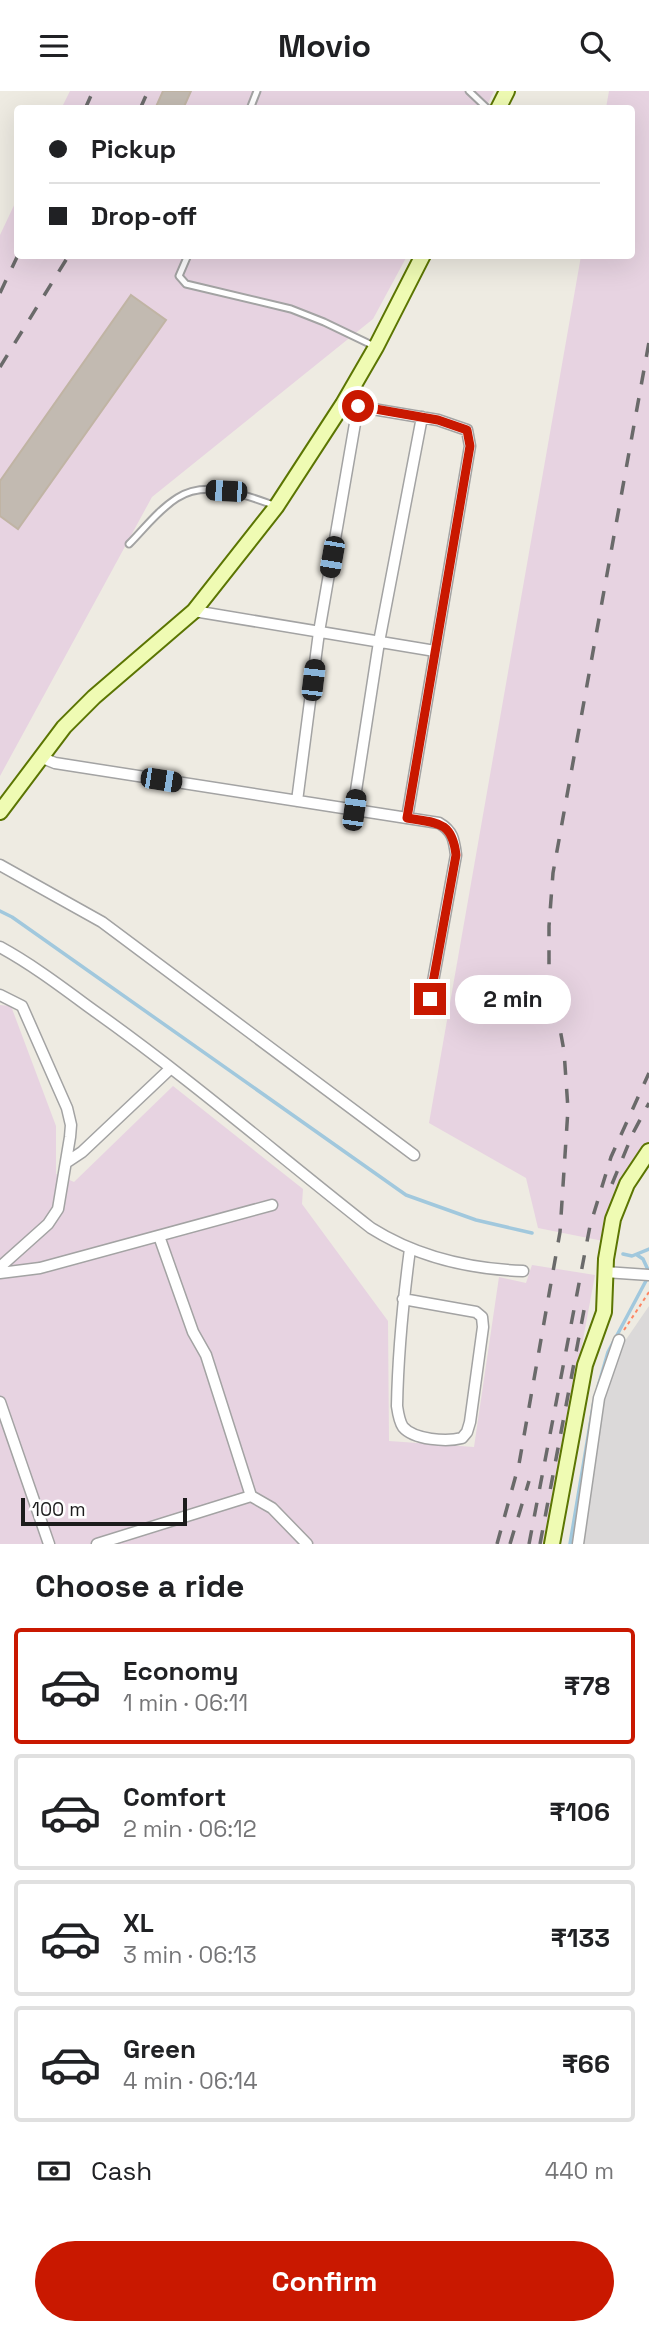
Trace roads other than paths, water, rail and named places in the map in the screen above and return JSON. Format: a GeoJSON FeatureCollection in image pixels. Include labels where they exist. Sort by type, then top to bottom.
{"type":"FeatureCollection","features":[{"type":"Feature","properties":{"kind":"street"},"geometry":{"type":"LineString","coordinates":[[0,813],[64,727],[93,698],[194,611],[276,507],[351,405],[376,347],[421,259]]}},
{"type":"Feature","properties":{"kind":"street"},"geometry":{"type":"LineString","coordinates":[[351,405],[422,418],[467,430],[470,446],[407,818]]}},
{"type":"Feature","properties":{"kind":"street"},"geometry":{"type":"LineString","coordinates":[[297,801],[351,405]]}},
{"type":"Feature","properties":{"kind":"street"},"geometry":{"type":"LineString","coordinates":[[354,810],[379,642],[422,418]]}},
{"type":"Feature","properties":{"kind":"street"},"geometry":{"type":"LineString","coordinates":[[194,611],[435,651]]}},
{"type":"Feature","properties":{"kind":"street"},"geometry":{"type":"LineString","coordinates":[[40,757],[55,763],[439,823],[449,829],[456,855],[430,999]]}},
{"type":"Feature","properties":{"kind":"street"},"geometry":{"type":"LineString","coordinates":[[0,865],[102,922],[414,1155]]}},
{"type":"Feature","properties":{"kind":"street"},"geometry":{"type":"LineString","coordinates":[[0,947],[39,971],[171,1068],[371,1228],[410,1249],[446,1260],[497,1270],[523,1271]]}},
{"type":"Feature","properties":{"kind":"street"},"geometry":{"type":"LineString","coordinates":[[0,995],[22,1006],[67,1108],[71,1125],[67,1162],[54,1217],[0,1267]]}},
{"type":"Feature","properties":{"kind":"street"},"geometry":{"type":"LineString","coordinates":[[67,1162],[171,1068]]}},
{"type":"Feature","properties":{"kind":"street"},"geometry":{"type":"LineString","coordinates":[[552,1544],[585,1365],[604,1313],[605,1265],[609,1237],[619,1202],[649,1150]]}},
{"type":"Feature","properties":{"kind":"street"},"geometry":{"type":"LineString","coordinates":[[0,1273],[40,1268],[272,1205]]}},
{"type":"Feature","properties":{"kind":"street"},"geometry":{"type":"LineString","coordinates":[[159,1235],[194,1332],[206,1355],[251,1496],[272,1508],[307,1544]]}},
{"type":"Feature","properties":{"kind":"street"},"geometry":{"type":"LineString","coordinates":[[403,1299],[477,1312],[482,1317],[483,1327],[470,1422],[462,1438],[446,1440],[419,1435],[402,1426],[397,1406],[403,1299],[410,1249]]}},
{"type":"Feature","properties":{"kind":"street"},"geometry":{"type":"LineString","coordinates":[[605,1265],[647,1275]]}},
{"type":"Feature","properties":{"kind":"street"},"geometry":{"type":"LineString","coordinates":[[578,1544],[598,1398],[619,1340]]}},
{"type":"Feature","properties":{"kind":"street"},"geometry":{"type":"LineString","coordinates":[[0,1402],[49,1544]]}},
{"type":"Feature","properties":{"kind":"street"},"geometry":{"type":"LineString","coordinates":[[97,1544],[251,1496]]}},
{"type":"Feature","properties":{"kind":"lane"},"geometry":{"type":"LineString","coordinates":[[469,91],[484,105]]}},
{"type":"Feature","properties":{"kind":"lane"},"geometry":{"type":"LineString","coordinates":[[186,259],[179,276],[186,284],[291,309],[376,347]]}},
{"type":"Feature","properties":{"kind":"lane"},"geometry":{"type":"LineString","coordinates":[[129,544],[165,506],[187,493],[226,491],[276,507]]}},
{"type":"Feature","properties":{"kind":"waterway"},"geometry":{"type":"LineString","coordinates":[[0,911],[406,1195],[476,1220],[532,1233]]}},
{"type":"Feature","properties":{"kind":"waterway"},"geometry":{"type":"LineString","coordinates":[[623,1254],[632,1256],[649,1249]]}},
{"type":"Feature","properties":{"kind":"waterway"},"geometry":{"type":"LineString","coordinates":[[637,1255],[643,1259],[649,1272]]}},
{"type":"Feature","properties":{"kind":"waterway"},"geometry":{"type":"LineString","coordinates":[[598,1387],[608,1352],[648,1277]]}},
{"type":"Feature","properties":{"kind":"waterway"},"geometry":{"type":"LineString","coordinates":[[570,1544],[594,1401]]}},
{"type":"Feature","properties":{"kind":"railway"},"geometry":{"type":"LineString","coordinates":[[87,105],[93,91]]}},
{"type":"Feature","properties":{"kind":"railway"},"geometry":{"type":"LineString","coordinates":[[142,105],[148,91]]}},
{"type":"Feature","properties":{"kind":"railway"},"geometry":{"type":"LineString","coordinates":[[0,293],[16,259]]}},
{"type":"Feature","properties":{"kind":"railway"},"geometry":{"type":"LineString","coordinates":[[0,367],[67,259]]}},
{"type":"Feature","properties":{"kind":"railway"},"geometry":{"type":"LineString","coordinates":[[497,1544],[519,1464],[560,1232],[568,1109],[564,1051],[549,968],[553,873],[649,342]]}},
{"type":"Feature","properties":{"kind":"railway"},"geometry":{"type":"LineString","coordinates":[[529,1544],[590,1226],[611,1157],[649,1073]]}},
{"type":"Feature","properties":{"kind":"railway"},"geometry":{"type":"LineString","coordinates":[[612,1184],[649,1103]]}},
{"type":"Feature","properties":{"kind":"railway"},"geometry":{"type":"LineString","coordinates":[[540,1544],[584,1310]]}},
{"type":"Feature","properties":{"kind":"railway"},"geometry":{"type":"LineString","coordinates":[[510,1544],[529,1481]]}}]}
